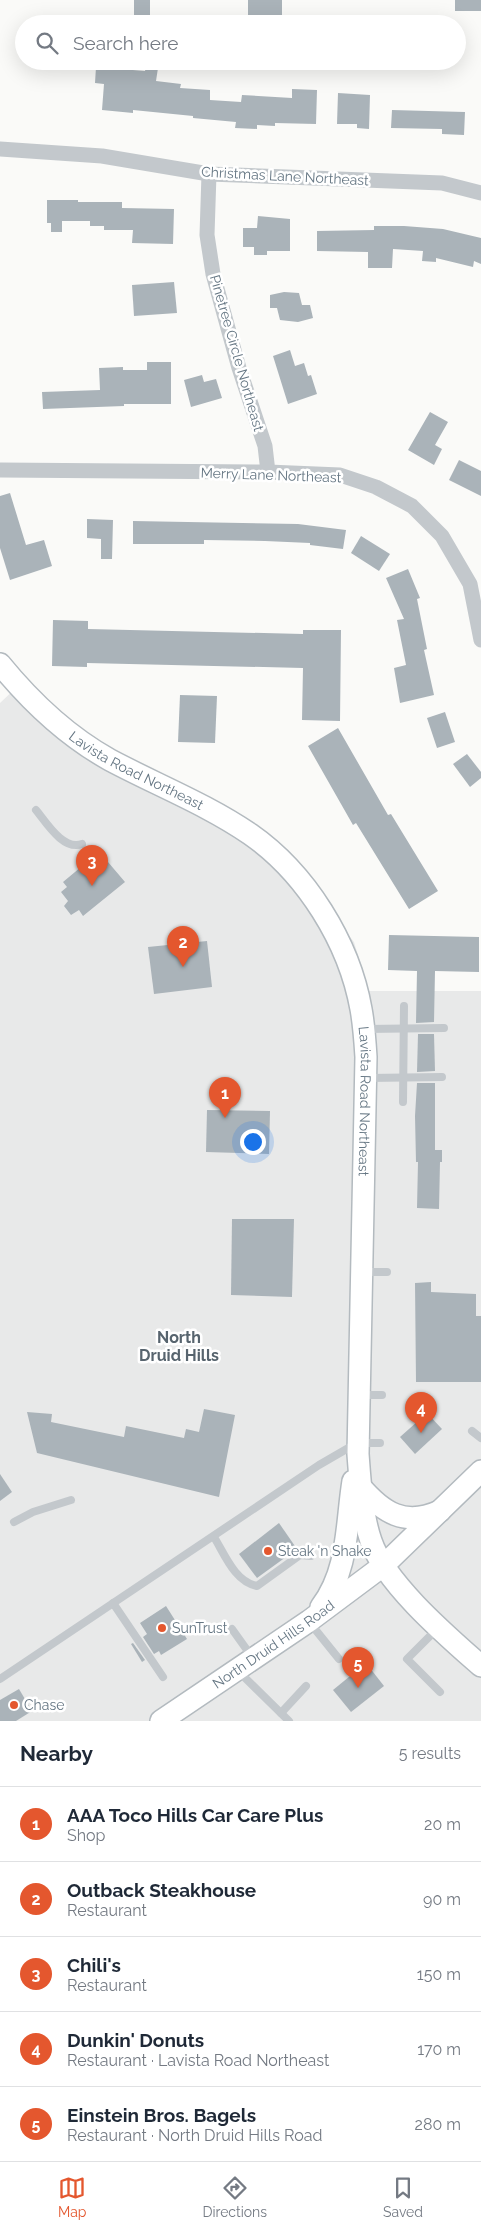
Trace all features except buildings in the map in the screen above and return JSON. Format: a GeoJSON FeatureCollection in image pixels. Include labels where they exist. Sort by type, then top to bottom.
{"type":"FeatureCollection","features":[{"type":"Feature","properties":{"kind":"main road","name":"Lavista Road Northeast"},"geometry":{"type":"LineString","coordinates":[[0,664],[24,693],[60,726],[109,759],[205,807],[244,831],[272,852],[296,876],[320,909],[342,949],[353,977],[361,1007],[364,1028],[366,1078],[358,1395],[360,1486],[371,1541],[393,1580],[481,1666]]}},
{"type":"Feature","properties":{"kind":"main road"},"geometry":{"type":"LineString","coordinates":[[310,1620],[335,1586],[344,1560],[358,1448]]}},
{"type":"Feature","properties":{"kind":"main road","name":"North Druid Hills Road"},"geometry":{"type":"LineString","coordinates":[[161,1721],[310,1620],[384,1565],[443,1510],[481,1471]]}},
{"type":"Feature","properties":{"kind":"main road"},"geometry":{"type":"LineString","coordinates":[[360,1486],[384,1510],[396,1514],[412,1518],[425,1518],[443,1510]]}},
{"type":"Feature","properties":{"kind":"street","name":"Christmas Lane Northeast"},"geometry":{"type":"LineString","coordinates":[[0,149],[102,156],[209,174],[442,183],[481,193]]}},
{"type":"Feature","properties":{"kind":"street","name":"Pinetree Circle Northeast"},"geometry":{"type":"LineString","coordinates":[[209,174],[208,235],[213,274],[239,368],[265,446],[268,472]]}},
{"type":"Feature","properties":{"kind":"street","name":"Merry Lane Northeast"},"geometry":{"type":"LineString","coordinates":[[0,470],[268,472],[340,475],[376,487],[412,506],[442,536],[470,584],[481,640]]}},
{"type":"Feature","properties":{"kind":"lane"},"geometry":{"type":"LineString","coordinates":[[36,810],[65,841],[71,845],[82,844]]}},
{"type":"Feature","properties":{"kind":"lane"},"geometry":{"type":"LineString","coordinates":[[403,1102],[404,1006]]}},
{"type":"Feature","properties":{"kind":"lane"},"geometry":{"type":"LineString","coordinates":[[364,1028],[444,1028]]}},
{"type":"Feature","properties":{"kind":"lane"},"geometry":{"type":"LineString","coordinates":[[366,1078],[442,1077]]}},
{"type":"Feature","properties":{"kind":"lane"},"geometry":{"type":"LineString","coordinates":[[362,1272],[387,1272]]}},
{"type":"Feature","properties":{"kind":"lane"},"geometry":{"type":"LineString","coordinates":[[358,1395],[382,1395]]}},
{"type":"Feature","properties":{"kind":"lane"},"geometry":{"type":"LineString","coordinates":[[472,1431],[481,1438]]}},
{"type":"Feature","properties":{"kind":"lane"},"geometry":{"type":"LineString","coordinates":[[0,1679],[319,1465],[358,1448],[380,1443]]}},
{"type":"Feature","properties":{"kind":"lane"},"geometry":{"type":"LineString","coordinates":[[14,1522],[33,1512],[71,1500]]}},
{"type":"Feature","properties":{"kind":"lane"},"geometry":{"type":"LineString","coordinates":[[214,1537],[235,1571],[248,1584],[257,1586],[300,1555],[311,1556]]}},
{"type":"Feature","properties":{"kind":"lane"},"geometry":{"type":"LineString","coordinates":[[113,1603],[163,1676]]}},
{"type":"Feature","properties":{"kind":"lane"},"geometry":{"type":"LineString","coordinates":[[310,1620],[339,1659]]}},
{"type":"Feature","properties":{"kind":"lane"},"geometry":{"type":"LineString","coordinates":[[439,1627],[407,1659],[440,1692]]}},
{"type":"Feature","properties":{"kind":"lane"},"geometry":{"type":"LineString","coordinates":[[232,1629],[245,1664],[280,1713],[289,1721]]}},
{"type":"Feature","properties":{"kind":"lane"},"geometry":{"type":"LineString","coordinates":[[280,1713],[306,1686]]}},
{"type":"Feature","properties":{"kind":"shaded area"},"geometry":{"type":"Polygon","coordinates":[[[19,685],[105,759],[160,780],[316,894],[354,942],[369,991],[481,991],[481,1721],[0,1721],[0,703],[19,685]]]}},
{"type":"Feature","properties":{"kind":"place","name":"Chili's"},"geometry":{"type":"Point","coordinates":[92,886]}},
{"type":"Feature","properties":{"kind":"place","name":"Outback Steakhouse"},"geometry":{"type":"Point","coordinates":[183,967]}},
{"type":"Feature","properties":{"kind":"place","name":"AAA Toco Hills Car Care Plus"},"geometry":{"type":"Point","coordinates":[225,1118]}},
{"type":"Feature","properties":{"kind":"place","name":"Dunkin' Donuts"},"geometry":{"type":"Point","coordinates":[421,1433]}},
{"type":"Feature","properties":{"kind":"place","name":"Steak 'n Shake"},"geometry":{"type":"Point","coordinates":[268,1551]}},
{"type":"Feature","properties":{"kind":"place","name":"SunTrust"},"geometry":{"type":"Point","coordinates":[162,1628]}},
{"type":"Feature","properties":{"kind":"place","name":"Einstein Bros. Bagels"},"geometry":{"type":"Point","coordinates":[358,1688]}},
{"type":"Feature","properties":{"kind":"place","name":"Chase"},"geometry":{"type":"Point","coordinates":[14,1705]}},
{"type":"Feature","properties":{"kind":"district","name":"North Druid Hills"},"geometry":{"type":"Point","coordinates":[179,1346]}}]}
